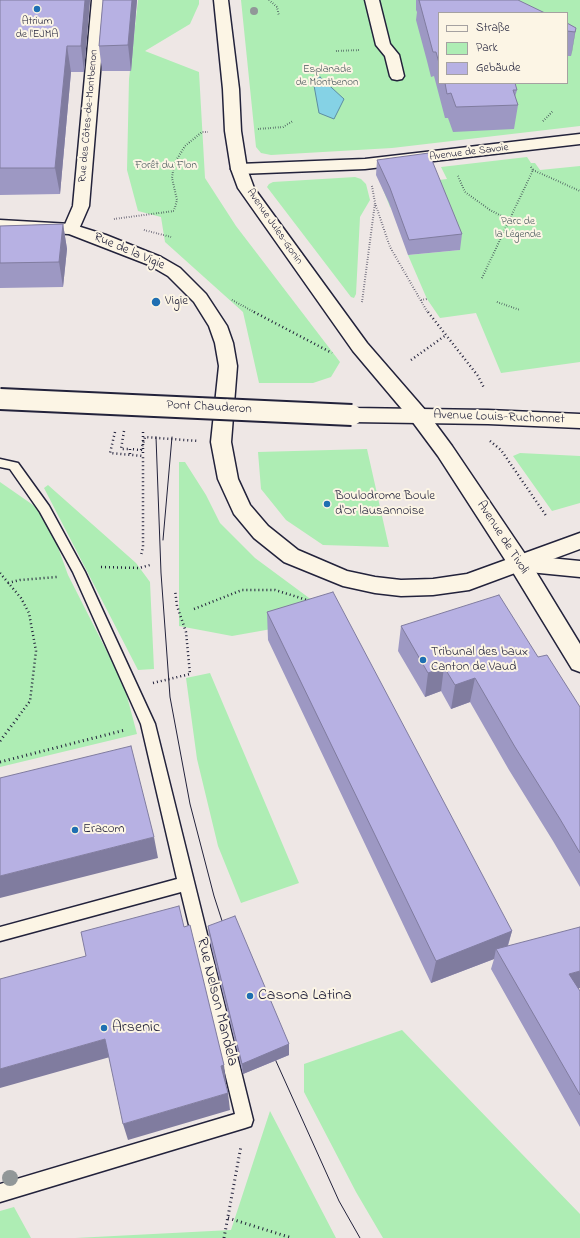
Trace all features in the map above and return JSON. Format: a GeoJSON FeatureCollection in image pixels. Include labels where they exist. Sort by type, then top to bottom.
{"type":"FeatureCollection","features":[{"type":"Feature","properties":{"kind":"street","name":"Rue des Côtes-de-Montbenon"},"geometry":{"type":"LineString","coordinates":[[71,229],[81,206],[99,0]]}},
{"type":"Feature","properties":{"kind":"street","name":"Avenue Jules-Gonin"},"geometry":{"type":"LineString","coordinates":[[220,0],[231,89],[233,131],[239,169],[246,188],[360,347],[419,416]]}},
{"type":"Feature","properties":{"kind":"street"},"geometry":{"type":"LineString","coordinates":[[372,0],[383,45],[392,55],[397,76]]}},
{"type":"Feature","properties":{"kind":"street","name":"Avenue de Savoie"},"geometry":{"type":"LineString","coordinates":[[239,169],[365,164],[580,140]]}},
{"type":"Feature","properties":{"kind":"street","name":"Rue de la Vigie"},"geometry":{"type":"LineString","coordinates":[[0,225],[71,229],[109,242],[155,261],[174,272],[200,298],[210,311],[218,326],[224,343],[228,366],[221,436],[223,461],[228,479],[241,509],[261,532],[291,556],[343,578],[375,585],[401,588],[433,587],[468,582],[518,563]]}},
{"type":"Feature","properties":{"kind":"street","name":"Pont Chauderon"},"geometry":{"type":"LineString","coordinates":[[0,399],[352,415],[419,416]]}},
{"type":"Feature","properties":{"kind":"street","name":"Avenue Louis-Ruchonnet"},"geometry":{"type":"LineString","coordinates":[[419,416],[506,417],[580,421]]}},
{"type":"Feature","properties":{"kind":"street","name":"Avenue de Tivoli"},"geometry":{"type":"LineString","coordinates":[[419,416],[446,451],[518,563],[580,664]]}},
{"type":"Feature","properties":{"kind":"street"},"geometry":{"type":"LineString","coordinates":[[518,563],[580,541]]}},
{"type":"Feature","properties":{"kind":"street"},"geometry":{"type":"LineString","coordinates":[[518,563],[580,569]]}},
{"type":"Feature","properties":{"kind":"lane","name":"Rue Nelson Mandela"},"geometry":{"type":"LineString","coordinates":[[0,463],[14,466],[45,509],[79,572],[148,724],[245,1120]]}},
{"type":"Feature","properties":{"kind":"lane"},"geometry":{"type":"LineString","coordinates":[[0,934],[186,884]]}},
{"type":"Feature","properties":{"kind":"lane"},"geometry":{"type":"LineString","coordinates":[[0,1193],[245,1120]]}},
{"type":"Feature","properties":{"kind":"path"},"geometry":{"type":"LineString","coordinates":[[269,0],[277,7],[279,16]]}},
{"type":"Feature","properties":{"kind":"path"},"geometry":{"type":"LineString","coordinates":[[336,51],[362,50]]}},
{"type":"Feature","properties":{"kind":"path"},"geometry":{"type":"LineString","coordinates":[[253,130],[283,127],[293,121]]}},
{"type":"Feature","properties":{"kind":"path"},"geometry":{"type":"LineString","coordinates":[[112,220],[174,211],[176,200],[172,178],[174,164],[185,146],[202,132],[213,132]]}},
{"type":"Feature","properties":{"kind":"path"},"geometry":{"type":"LineString","coordinates":[[530,166],[533,170],[580,191]]}},
{"type":"Feature","properties":{"kind":"path"},"geometry":{"type":"LineString","coordinates":[[482,278],[533,170]]}},
{"type":"Feature","properties":{"kind":"path"},"geometry":{"type":"LineString","coordinates":[[371,182],[375,203],[390,247],[421,300],[478,376],[484,388]]}},
{"type":"Feature","properties":{"kind":"path"},"geometry":{"type":"LineString","coordinates":[[461,182],[465,192],[490,210],[509,220]]}},
{"type":"Feature","properties":{"kind":"path"},"geometry":{"type":"LineString","coordinates":[[362,302],[375,203]]}},
{"type":"Feature","properties":{"kind":"path"},"geometry":{"type":"LineString","coordinates":[[142,229],[171,237]]}},
{"type":"Feature","properties":{"kind":"path"},"geometry":{"type":"LineString","coordinates":[[228,298],[333,353]]}},
{"type":"Feature","properties":{"kind":"path"},"geometry":{"type":"LineString","coordinates":[[421,300],[427,299]]}},
{"type":"Feature","properties":{"kind":"path"},"geometry":{"type":"LineString","coordinates":[[497,302],[520,310]]}},
{"type":"Feature","properties":{"kind":"path"},"geometry":{"type":"LineString","coordinates":[[411,360],[446,335]]}},
{"type":"Feature","properties":{"kind":"path"},"geometry":{"type":"LineString","coordinates":[[120,404],[110,453],[143,456]]}},
{"type":"Feature","properties":{"kind":"path"},"geometry":{"type":"LineString","coordinates":[[125,429],[122,449],[141,450],[145,437],[198,441]]}},
{"type":"Feature","properties":{"kind":"path"},"geometry":{"type":"LineString","coordinates":[[141,556],[143,547],[143,430]]}},
{"type":"Feature","properties":{"kind":"path"},"geometry":{"type":"LineString","coordinates":[[490,441],[500,450],[547,517]]}},
{"type":"Feature","properties":{"kind":"path"},"geometry":{"type":"LineString","coordinates":[[100,567],[139,568],[150,565]]}},
{"type":"Feature","properties":{"kind":"path"},"geometry":{"type":"LineString","coordinates":[[0,573],[21,598],[29,613],[36,651],[30,700],[0,741]]}},
{"type":"Feature","properties":{"kind":"path"},"geometry":{"type":"LineString","coordinates":[[8,583],[20,580],[62,576]]}},
{"type":"Feature","properties":{"kind":"path"},"geometry":{"type":"LineString","coordinates":[[132,687],[190,674],[186,632],[177,606],[175,590]]}},
{"type":"Feature","properties":{"kind":"path"},"geometry":{"type":"LineString","coordinates":[[194,609],[242,590],[275,590],[315,602]]}},
{"type":"Feature","properties":{"kind":"path"},"geometry":{"type":"LineString","coordinates":[[0,762],[148,724]]}},
{"type":"Feature","properties":{"kind":"path"},"geometry":{"type":"LineString","coordinates":[[224,1238],[245,1120]]}},
{"type":"Feature","properties":{"kind":"path"},"geometry":{"type":"LineString","coordinates":[[228,1218],[292,1238]]}},
{"type":"Feature","properties":{"kind":"green space","name":"Forêt du Flon"},"geometry":{"type":"Polygon","coordinates":[[[138,0],[199,0],[199,4],[190,24],[145,51],[199,72],[205,178],[236,226],[340,362],[331,377],[313,383],[259,383],[243,312],[165,242],[161,217],[138,211],[127,170],[129,79],[138,0]]]}},
{"type":"Feature","properties":{"kind":"green space","name":"Esplanade de Montbenon"},"geometry":{"type":"Polygon","coordinates":[[[241,0],[580,0],[580,126],[392,148],[271,155],[261,153],[256,147],[241,0]]]}},
{"type":"Feature","properties":{"kind":"green space","name":"Parc de la Légende"},"geometry":{"type":"Polygon","coordinates":[[[527,157],[531,163],[535,163],[540,170],[580,166],[580,362],[501,373],[476,313],[440,318],[427,299],[408,255],[460,250],[390,207],[382,187],[447,179],[441,167],[527,157]]]}},
{"type":"Feature","properties":{"kind":"green space"},"geometry":{"type":"Polygon","coordinates":[[[355,177],[361,179],[366,184],[370,200],[360,217],[356,294],[354,298],[351,297],[267,187],[273,182],[355,177]]]}},
{"type":"Feature","properties":{"kind":"green space","name":"Boulodrome Boule d'Or lausannoise"},"geometry":{"type":"Polygon","coordinates":[[[367,449],[389,547],[323,545],[286,520],[261,489],[258,452],[367,449]]]}},
{"type":"Feature","properties":{"kind":"green space"},"geometry":{"type":"Polygon","coordinates":[[[520,453],[580,456],[580,503],[552,511],[513,456],[520,453]]]}},
{"type":"Feature","properties":{"kind":"green space"},"geometry":{"type":"Polygon","coordinates":[[[179,462],[185,462],[206,495],[220,523],[255,558],[324,609],[328,619],[232,636],[179,626],[179,462]]]}},
{"type":"Feature","properties":{"kind":"green space"},"geometry":{"type":"Polygon","coordinates":[[[0,482],[46,514],[68,575],[124,685],[137,734],[0,767],[0,482]]]}},
{"type":"Feature","properties":{"kind":"green space"},"geometry":{"type":"Polygon","coordinates":[[[48,485],[136,563],[150,582],[154,669],[138,670],[44,488],[48,485]]]}},
{"type":"Feature","properties":{"kind":"green space"},"geometry":{"type":"Polygon","coordinates":[[[210,673],[299,883],[241,903],[218,846],[197,759],[186,678],[210,673]]]}},
{"type":"Feature","properties":{"kind":"green space"},"geometry":{"type":"Polygon","coordinates":[[[402,1030],[580,1214],[580,1238],[383,1238],[356,1192],[304,1092],[304,1064],[402,1030]]]}},
{"type":"Feature","properties":{"kind":"green space"},"geometry":{"type":"Polygon","coordinates":[[[270,1111],[336,1238],[75,1238],[231,1230],[270,1111]]]}},
{"type":"Feature","properties":{"kind":"green space"},"geometry":{"type":"Polygon","coordinates":[[[14,1207],[31,1238],[0,1238],[0,1211],[14,1207]]]}},
{"type":"Feature","properties":{"kind":"water"},"geometry":{"type":"Polygon","coordinates":[[[320,77],[344,99],[334,119],[319,113],[313,80],[320,77]]]}},
{"type":"Feature","properties":{"kind":"building"},"geometry":{"type":"Polygon","coordinates":[[[0,0],[85,0],[81,46],[67,46],[55,168],[0,168],[0,0]]]}},
{"type":"Feature","properties":{"kind":"building"},"geometry":{"type":"Polygon","coordinates":[[[103,0],[132,0],[128,45],[99,46],[103,0]]]}},
{"type":"Feature","properties":{"kind":"building"},"geometry":{"type":"Polygon","coordinates":[[[419,0],[518,0],[543,12],[438,12],[438,59],[436,52],[433,52],[419,0]]]}},
{"type":"Feature","properties":{"kind":"building"},"geometry":{"type":"Polygon","coordinates":[[[568,24],[576,28],[575,32],[568,31],[568,24]]]}},
{"type":"Feature","properties":{"kind":"building"},"geometry":{"type":"Polygon","coordinates":[[[445,84],[515,84],[517,90],[513,90],[518,105],[456,107],[451,93],[447,94],[445,84]]]}},
{"type":"Feature","properties":{"kind":"building"},"geometry":{"type":"Polygon","coordinates":[[[429,153],[462,234],[409,240],[390,188],[377,160],[429,153]]]}},
{"type":"Feature","properties":{"kind":"building"},"geometry":{"type":"Polygon","coordinates":[[[63,224],[59,262],[0,263],[0,226],[63,224]]]}},
{"type":"Feature","properties":{"kind":"building"},"geometry":{"type":"Polygon","coordinates":[[[333,592],[512,931],[436,961],[267,612],[333,592]]]}},
{"type":"Feature","properties":{"kind":"building"},"geometry":{"type":"Polygon","coordinates":[[[499,595],[538,657],[547,655],[580,707],[580,853],[515,747],[475,678],[455,685],[444,667],[428,673],[401,626],[499,595]]]}},
{"type":"Feature","properties":{"kind":"building","name":"Eracom"},"geometry":{"type":"Polygon","coordinates":[[[131,746],[154,837],[0,876],[0,778],[131,746]]]}},
{"type":"Feature","properties":{"kind":"building","name":"Arsenic"},"geometry":{"type":"Polygon","coordinates":[[[179,906],[184,927],[190,925],[224,1065],[221,1066],[228,1093],[123,1124],[105,1039],[0,1069],[0,979],[86,956],[81,932],[179,906]]]}},
{"type":"Feature","properties":{"kind":"building","name":"Casona Latina"},"geometry":{"type":"Polygon","coordinates":[[[235,916],[289,1044],[242,1064],[208,926],[235,916]]]}},
{"type":"Feature","properties":{"kind":"building"},"geometry":{"type":"Polygon","coordinates":[[[580,927],[580,971],[569,974],[580,991],[580,1095],[496,949],[580,927]]]}},
{"type":"Feature","properties":{"kind":"tram line"},"geometry":{"type":"LineString","coordinates":[[156,437],[161,573],[170,697],[190,804],[214,896],[225,930]]}},
{"type":"Feature","properties":{"kind":"tram line"},"geometry":{"type":"LineString","coordinates":[[163,540],[172,437]]}},
{"type":"Feature","properties":{"kind":"tram line"},"geometry":{"type":"LineString","coordinates":[[271,1050],[339,1201],[360,1238]]}},
{"type":"Feature","properties":{"kind":"place","name":"Atrium de l'EJMA"},"geometry":{"type":"Point","coordinates":[37,9]}},
{"type":"Feature","properties":{"kind":"place","name":"Vigie"},"geometry":{"type":"Point","coordinates":[156,302]}},
{"type":"Feature","properties":{"kind":"place","name":"Boulodrome Boule d'Or lausannoise"},"geometry":{"type":"Point","coordinates":[327,504]}},
{"type":"Feature","properties":{"kind":"place","name":"Tribunal des baux Canton de Vaud"},"geometry":{"type":"Point","coordinates":[423,660]}},
{"type":"Feature","properties":{"kind":"place","name":"Eracom"},"geometry":{"type":"Point","coordinates":[75,830]}},
{"type":"Feature","properties":{"kind":"place","name":"Casona Latina"},"geometry":{"type":"Point","coordinates":[250,996]}},
{"type":"Feature","properties":{"kind":"place","name":"Arsenic"},"geometry":{"type":"Point","coordinates":[104,1028]}}]}
